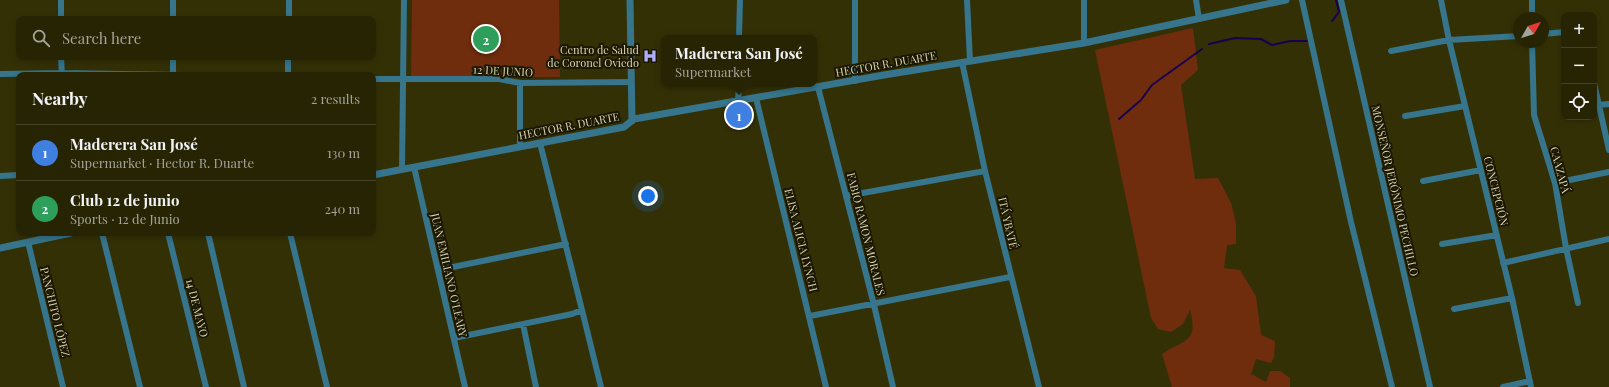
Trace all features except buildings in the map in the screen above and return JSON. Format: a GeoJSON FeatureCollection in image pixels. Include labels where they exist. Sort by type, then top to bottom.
{"type":"FeatureCollection","features":[{"type":"Feature","properties":{"kind":"street"},"geometry":{"type":"LineString","coordinates":[[61,0],[61,16]]}},
{"type":"Feature","properties":{"kind":"street"},"geometry":{"type":"LineString","coordinates":[[173,0],[173,16]]}},
{"type":"Feature","properties":{"kind":"street"},"geometry":{"type":"LineString","coordinates":[[289,0],[289,16]]}},
{"type":"Feature","properties":{"kind":"street"},"geometry":{"type":"LineString","coordinates":[[402,169],[404,0]]}},
{"type":"Feature","properties":{"kind":"street"},"geometry":{"type":"LineString","coordinates":[[630,0],[632,121]]}},
{"type":"Feature","properties":{"kind":"street"},"geometry":{"type":"LineString","coordinates":[[740,0],[740,35]]}},
{"type":"Feature","properties":{"kind":"street"},"geometry":{"type":"LineString","coordinates":[[855,0],[855,81]]}},
{"type":"Feature","properties":{"kind":"street","name":"ITÁ YBATÉ"},"geometry":{"type":"LineString","coordinates":[[967,0],[966,62],[985,171],[1038,387]]}},
{"type":"Feature","properties":{"kind":"street"},"geometry":{"type":"LineString","coordinates":[[1084,0],[1084,43]]}},
{"type":"Feature","properties":{"kind":"street"},"geometry":{"type":"LineString","coordinates":[[1196,0],[1199,19]]}},
{"type":"Feature","properties":{"kind":"street","name":"HECTOR R. DUARTE"},"geometry":{"type":"LineString","coordinates":[[376,174],[624,127],[634,120],[818,87],[1084,43],[1286,0]]}},
{"type":"Feature","properties":{"kind":"street"},"geometry":{"type":"LineString","coordinates":[[1302,0],[1351,222],[1392,387]]}},
{"type":"Feature","properties":{"kind":"street","name":"MONSEÑOR JERÓNIMO PECHILLO"},"geometry":{"type":"LineString","coordinates":[[1341,0],[1430,387]]}},
{"type":"Feature","properties":{"kind":"street","name":"CONCEPCIÓN"},"geometry":{"type":"LineString","coordinates":[[1441,0],[1449,40],[1497,235],[1531,384]]}},
{"type":"Feature","properties":{"kind":"street"},"geometry":{"type":"LineString","coordinates":[[1532,0],[1532,12]]}},
{"type":"Feature","properties":{"kind":"street"},"geometry":{"type":"LineString","coordinates":[[1549,33],[1561,32]]}},
{"type":"Feature","properties":{"kind":"street"},"geometry":{"type":"LineString","coordinates":[[1391,52],[1449,40],[1513,36]]}},
{"type":"Feature","properties":{"kind":"street","name":"CAAZAPÁ"},"geometry":{"type":"LineString","coordinates":[[1532,48],[1534,115],[1555,182],[1566,248],[1578,303]]}},
{"type":"Feature","properties":{"kind":"street"},"geometry":{"type":"LineString","coordinates":[[62,60],[62,72]]}},
{"type":"Feature","properties":{"kind":"street"},"geometry":{"type":"LineString","coordinates":[[173,60],[173,72]]}},
{"type":"Feature","properties":{"kind":"street"},"geometry":{"type":"LineString","coordinates":[[288,60],[288,72]]}},
{"type":"Feature","properties":{"kind":"street"},"geometry":{"type":"LineString","coordinates":[[0,74],[16,74]]}},
{"type":"Feature","properties":{"kind":"street","name":"12 DE JUNIO"},"geometry":{"type":"LineString","coordinates":[[376,79],[499,79],[520,83],[631,82]]}},
{"type":"Feature","properties":{"kind":"street"},"geometry":{"type":"LineString","coordinates":[[520,83],[520,147]]}},
{"type":"Feature","properties":{"kind":"street"},"geometry":{"type":"LineString","coordinates":[[1594,84],[1609,150]]}},
{"type":"Feature","properties":{"kind":"street"},"geometry":{"type":"LineString","coordinates":[[738,102],[739,87]]}},
{"type":"Feature","properties":{"kind":"street","name":"FABIO RAMON MORALES"},"geometry":{"type":"LineString","coordinates":[[818,87],[874,305],[893,387]]}},
{"type":"Feature","properties":{"kind":"street","name":"ELISA ALICIA LYNCH"},"geometry":{"type":"LineString","coordinates":[[756,98],[826,387]]}},
{"type":"Feature","properties":{"kind":"street"},"geometry":{"type":"LineString","coordinates":[[1598,105],[1609,104]]}},
{"type":"Feature","properties":{"kind":"street"},"geometry":{"type":"LineString","coordinates":[[1405,116],[1465,106]]}},
{"type":"Feature","properties":{"kind":"street"},"geometry":{"type":"LineString","coordinates":[[540,143],[601,387]]}},
{"type":"Feature","properties":{"kind":"street","name":"JUAN EMILIANO O'LEARY"},"geometry":{"type":"LineString","coordinates":[[414,167],[465,387]]}},
{"type":"Feature","properties":{"kind":"street"},"geometry":{"type":"LineString","coordinates":[[1423,181],[1481,170]]}},
{"type":"Feature","properties":{"kind":"street"},"geometry":{"type":"LineString","coordinates":[[846,196],[985,171]]}},
{"type":"Feature","properties":{"kind":"street"},"geometry":{"type":"LineString","coordinates":[[1555,182],[1609,172]]}},
{"type":"Feature","properties":{"kind":"street"},"geometry":{"type":"LineString","coordinates":[[0,176],[16,174]]}},
{"type":"Feature","properties":{"kind":"street"},"geometry":{"type":"LineString","coordinates":[[1442,244],[1497,235]]}},
{"type":"Feature","properties":{"kind":"street"},"geometry":{"type":"LineString","coordinates":[[0,248],[55,236]]}},
{"type":"Feature","properties":{"kind":"street"},"geometry":{"type":"LineString","coordinates":[[103,236],[140,387]]}},
{"type":"Feature","properties":{"kind":"street","name":"14 DE MAYO"},"geometry":{"type":"LineString","coordinates":[[169,236],[206,387]]}},
{"type":"Feature","properties":{"kind":"street"},"geometry":{"type":"LineString","coordinates":[[209,236],[244,387]]}},
{"type":"Feature","properties":{"kind":"street"},"geometry":{"type":"LineString","coordinates":[[291,236],[327,387]]}},
{"type":"Feature","properties":{"kind":"street"},"geometry":{"type":"LineString","coordinates":[[1503,263],[1609,239]]}},
{"type":"Feature","properties":{"kind":"street","name":"PANCHITO LÓPEZ"},"geometry":{"type":"LineString","coordinates":[[28,242],[63,387]]}},
{"type":"Feature","properties":{"kind":"street"},"geometry":{"type":"LineString","coordinates":[[438,270],[566,244]]}},
{"type":"Feature","properties":{"kind":"street"},"geometry":{"type":"LineString","coordinates":[[810,316],[874,305],[1010,277]]}},
{"type":"Feature","properties":{"kind":"street"},"geometry":{"type":"LineString","coordinates":[[1454,309],[1512,298]]}},
{"type":"Feature","properties":{"kind":"street"},"geometry":{"type":"LineString","coordinates":[[454,338],[582,310]]}},
{"type":"Feature","properties":{"kind":"street"},"geometry":{"type":"LineString","coordinates":[[523,324],[536,387]]}},
{"type":"Feature","properties":{"kind":"street"},"geometry":{"type":"LineString","coordinates":[[1503,387],[1531,384]]}},
{"type":"Feature","properties":{"kind":"shaded area"},"geometry":{"type":"Polygon","coordinates":[[[412,0],[559,0],[560,77],[411,77],[412,0]]]}},
{"type":"Feature","properties":{"kind":"shaded area"},"geometry":{"type":"Polygon","coordinates":[[[1193,28],[1198,70],[1181,85],[1195,179],[1218,178],[1231,203],[1236,223],[1236,244],[1227,245],[1224,268],[1240,270],[1256,296],[1261,335],[1275,341],[1274,357],[1271,363],[1256,359],[1251,374],[1266,382],[1270,371],[1280,371],[1290,378],[1290,387],[1172,387],[1162,354],[1188,339],[1193,329],[1190,310],[1183,324],[1171,332],[1158,329],[1151,318],[1095,50],[1193,28]]]}},
{"type":"Feature","properties":{"kind":"waterway"},"geometry":{"type":"LineString","coordinates":[[1332,21],[1339,12],[1336,0]]}},
{"type":"Feature","properties":{"kind":"waterway"},"geometry":{"type":"LineString","coordinates":[[1209,44],[1235,38],[1261,39],[1272,45],[1290,41],[1307,41]]}},
{"type":"Feature","properties":{"kind":"waterway"},"geometry":{"type":"LineString","coordinates":[[1119,119],[1141,100],[1152,85],[1202,49]]}},
{"type":"Feature","properties":{"kind":"place","name":"Club 12 de junio"},"geometry":{"type":"Point","coordinates":[486,39]}},
{"type":"Feature","properties":{"kind":"place","name":"Centro de Salud de Coronel Oviedo"},"geometry":{"type":"Point","coordinates":[650,56]}},
{"type":"Feature","properties":{"kind":"place","name":"Maderera San José"},"geometry":{"type":"Point","coordinates":[739,115]}}]}
